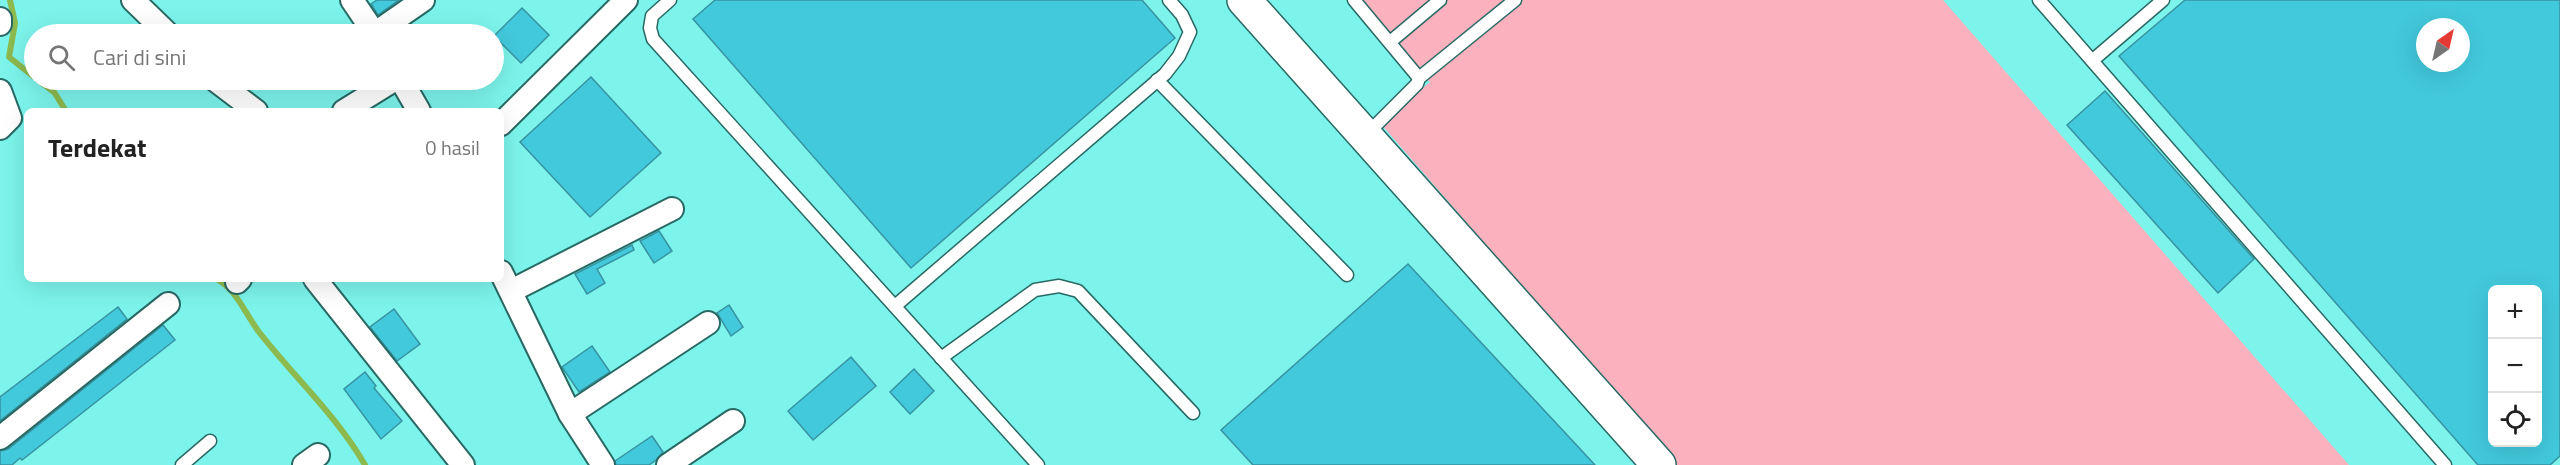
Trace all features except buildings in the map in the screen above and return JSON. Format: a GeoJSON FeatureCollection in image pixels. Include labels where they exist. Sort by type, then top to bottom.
{"type":"FeatureCollection","features":[{"type":"Feature","properties":{"kind":"street"},"geometry":{"type":"LineString","coordinates":[[133,0],[158,24]]}},
{"type":"Feature","properties":{"kind":"street"},"geometry":{"type":"LineString","coordinates":[[352,0],[368,24]]}},
{"type":"Feature","properties":{"kind":"street"},"geometry":{"type":"LineString","coordinates":[[388,24],[423,0]]}},
{"type":"Feature","properties":{"kind":"street"},"geometry":{"type":"LineString","coordinates":[[1244,0],[1659,465]]}},
{"type":"Feature","properties":{"kind":"street"},"geometry":{"type":"LineString","coordinates":[[504,121],[618,3]]}},
{"type":"Feature","properties":{"kind":"street"},"geometry":{"type":"LineString","coordinates":[[0,19],[0,24]]}},
{"type":"Feature","properties":{"kind":"street"},"geometry":{"type":"LineString","coordinates":[[228,90],[252,108]]}},
{"type":"Feature","properties":{"kind":"street"},"geometry":{"type":"LineString","coordinates":[[349,108],[378,90]]}},
{"type":"Feature","properties":{"kind":"street"},"geometry":{"type":"LineString","coordinates":[[406,90],[416,108]]}},
{"type":"Feature","properties":{"kind":"street"},"geometry":{"type":"LineString","coordinates":[[0,91],[10,118],[0,128]]}},
{"type":"Feature","properties":{"kind":"street"},"geometry":{"type":"LineString","coordinates":[[603,465],[570,414],[506,281],[672,209]]}},
{"type":"Feature","properties":{"kind":"street"},"geometry":{"type":"LineString","coordinates":[[317,282],[464,465]]}},
{"type":"Feature","properties":{"kind":"street"},"geometry":{"type":"LineString","coordinates":[[0,438],[168,304]]}},
{"type":"Feature","properties":{"kind":"street"},"geometry":{"type":"LineString","coordinates":[[570,414],[708,323]]}},
{"type":"Feature","properties":{"kind":"street"},"geometry":{"type":"LineString","coordinates":[[668,465],[733,421]]}},
{"type":"Feature","properties":{"kind":"lane"},"geometry":{"type":"LineString","coordinates":[[670,0],[652,16],[650,28],[653,39],[1038,465]]}},
{"type":"Feature","properties":{"kind":"lane"},"geometry":{"type":"LineString","coordinates":[[895,306],[1157,81],[1179,56],[1190,32],[1182,15],[1169,0]]}},
{"type":"Feature","properties":{"kind":"lane"},"geometry":{"type":"LineString","coordinates":[[1354,0],[1419,78]]}},
{"type":"Feature","properties":{"kind":"lane"},"geometry":{"type":"LineString","coordinates":[[1390,42],[1440,0]]}},
{"type":"Feature","properties":{"kind":"lane"},"geometry":{"type":"LineString","coordinates":[[1366,135],[1418,84],[1419,78],[1515,0]]}},
{"type":"Feature","properties":{"kind":"lane"},"geometry":{"type":"LineString","coordinates":[[2039,0],[2445,465]]}},
{"type":"Feature","properties":{"kind":"lane"},"geometry":{"type":"LineString","coordinates":[[2092,60],[2163,0]]}},
{"type":"Feature","properties":{"kind":"lane"},"geometry":{"type":"LineString","coordinates":[[1157,81],[1347,275]]}},
{"type":"Feature","properties":{"kind":"lane"},"geometry":{"type":"LineString","coordinates":[[941,358],[1035,290],[1059,286],[1078,291],[1193,413]]}},
{"type":"Feature","properties":{"kind":"lane"},"geometry":{"type":"LineString","coordinates":[[182,465],[210,441]]}},
{"type":"Feature","properties":{"kind":"shaded area"},"geometry":{"type":"Polygon","coordinates":[[[1357,0],[1943,0],[2349,465],[1677,465],[1380,123],[1430,82],[1390,42],[1357,0]]]}},
{"type":"Feature","properties":{"kind":"waterway"},"geometry":{"type":"LineString","coordinates":[[10,0],[15,23],[9,57],[24,69]]}},
{"type":"Feature","properties":{"kind":"waterway"},"geometry":{"type":"LineString","coordinates":[[51,90],[64,108]]}},
{"type":"Feature","properties":{"kind":"waterway"},"geometry":{"type":"LineString","coordinates":[[222,282],[230,289],[272,349],[342,430],[365,465]]}}]}
